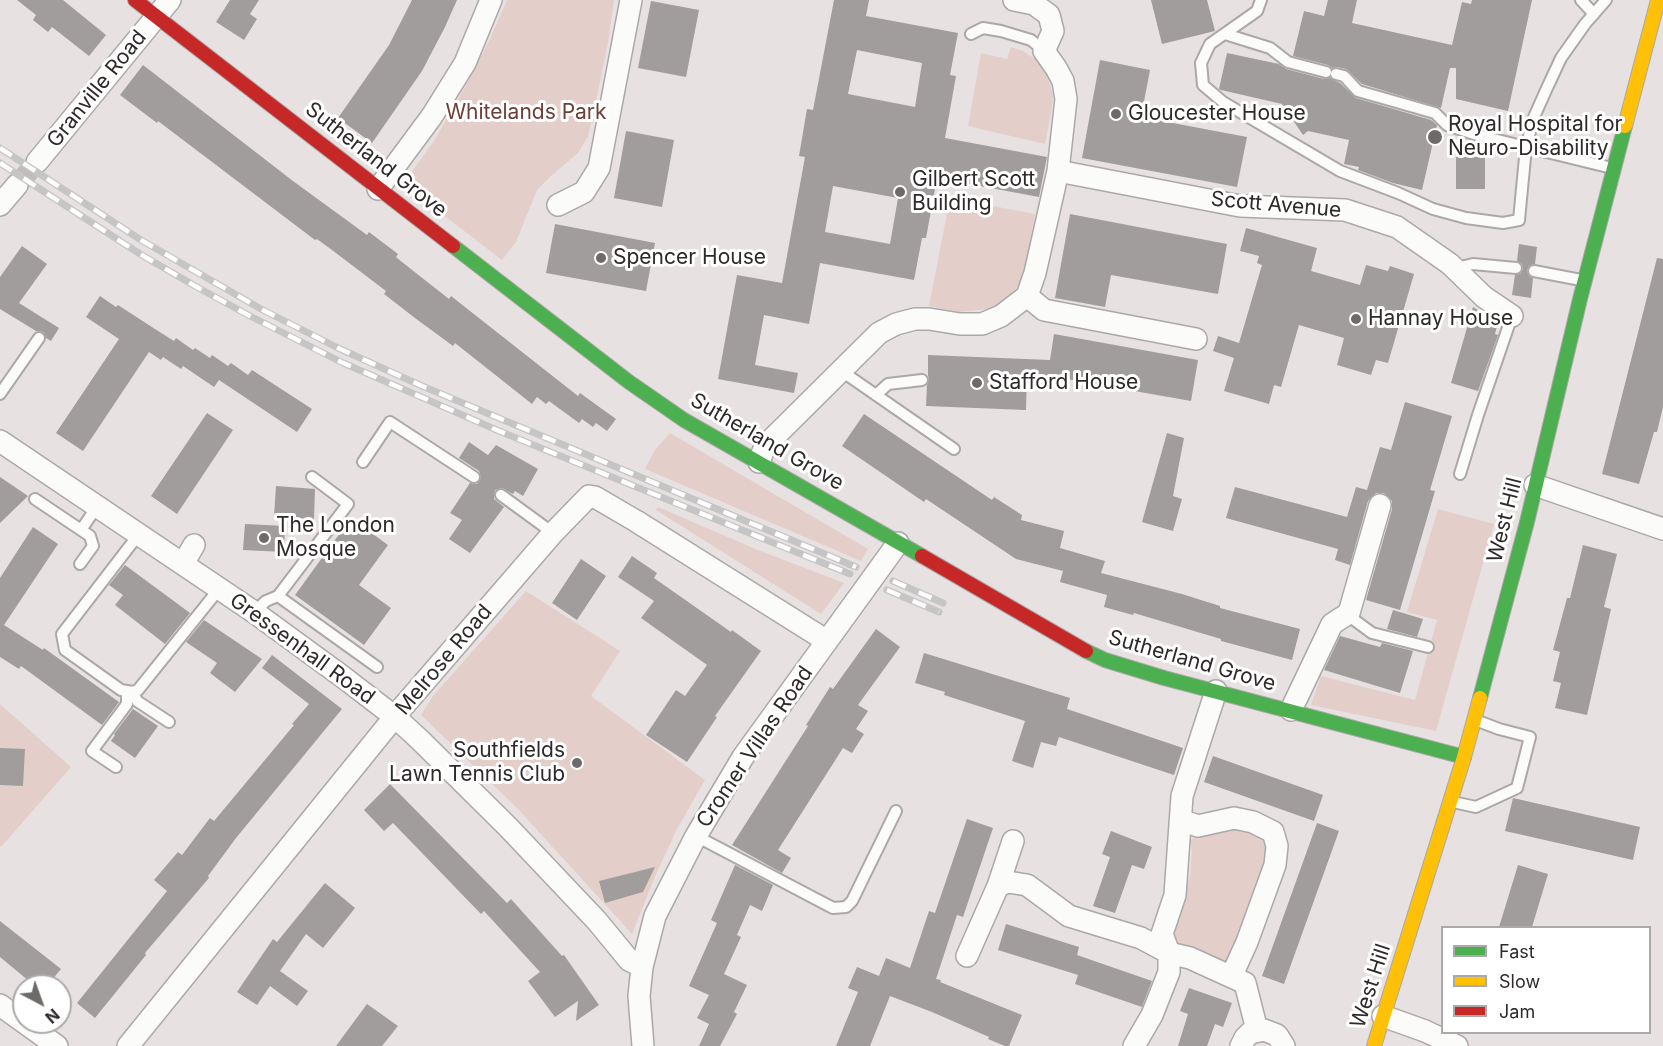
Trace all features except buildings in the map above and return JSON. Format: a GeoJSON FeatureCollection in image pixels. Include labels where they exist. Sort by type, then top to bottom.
{"type":"FeatureCollection","features":[{"type":"Feature","properties":{"kind":"main road","name":"Sutherland Grove"},"geometry":{"type":"LineString","coordinates":[[135,0],[163,8],[378,189],[629,382],[684,420],[1089,653],[1105,660],[1216,692],[1464,757]]}},
{"type":"Feature","properties":{"kind":"main road","name":"West Hill"},"geometry":{"type":"LineString","coordinates":[[1374,1046],[1475,719],[1658,0]]}},
{"type":"Feature","properties":{"kind":"street"},"geometry":{"type":"LineString","coordinates":[[378,189],[432,116],[465,63],[491,0]]}},
{"type":"Feature","properties":{"kind":"street"},"geometry":{"type":"LineString","coordinates":[[558,205],[584,192],[598,168],[631,0]]}},
{"type":"Feature","properties":{"kind":"street"},"geometry":{"type":"LineString","coordinates":[[759,462],[765,446],[879,333],[896,324],[915,319],[982,324],[1001,316],[1027,296],[1035,273],[1058,171],[1066,99],[1063,81],[1044,51],[1053,31],[1048,15],[1034,4],[1014,0]]}},
{"type":"Feature","properties":{"kind":"street"},"geometry":{"type":"LineString","coordinates":[[1658,0],[1663,1]]}},
{"type":"Feature","properties":{"kind":"street","name":"Granville Road"},"geometry":{"type":"LineString","coordinates":[[37,162],[163,8]]}},
{"type":"Feature","properties":{"kind":"street","name":"Scott Avenue"},"geometry":{"type":"LineString","coordinates":[[1058,171],[1240,206],[1346,210],[1397,227],[1456,268],[1484,297],[1512,316]]}},
{"type":"Feature","properties":{"kind":"street"},"geometry":{"type":"LineString","coordinates":[[0,205],[17,185]]}},
{"type":"Feature","properties":{"kind":"street"},"geometry":{"type":"LineString","coordinates":[[1027,296],[1044,310],[1196,339]]}},
{"type":"Feature","properties":{"kind":"street","name":"Gressenhall Road"},"geometry":{"type":"LineString","coordinates":[[0,441],[254,612],[395,717],[508,827],[597,921],[629,960],[642,967]]}},
{"type":"Feature","properties":{"kind":"street"},"geometry":{"type":"LineString","coordinates":[[1535,485],[1663,530]]}},
{"type":"Feature","properties":{"kind":"street","name":"Melrose Road"},"geometry":{"type":"LineString","coordinates":[[128,1046],[395,717],[553,533],[586,498],[595,497],[827,640]]}},
{"type":"Feature","properties":{"kind":"street"},"geometry":{"type":"LineString","coordinates":[[1291,710],[1332,624],[1349,613],[1380,505]]}},
{"type":"Feature","properties":{"kind":"street","name":"Cromer Villas Road"},"geometry":{"type":"LineString","coordinates":[[642,967],[656,916],[696,836],[743,757],[898,543]]}},
{"type":"Feature","properties":{"kind":"street"},"geometry":{"type":"LineString","coordinates":[[183,564],[194,545]]}},
{"type":"Feature","properties":{"kind":"street"},"geometry":{"type":"LineString","coordinates":[[1134,1046],[1152,1015],[1169,972],[1169,954],[1162,934],[1175,894],[1182,796],[1216,692]]}},
{"type":"Feature","properties":{"kind":"street"},"geometry":{"type":"LineString","coordinates":[[1181,820],[1198,826],[1234,818],[1253,822],[1273,832],[1277,846],[1275,865],[1247,942],[1232,975]]}},
{"type":"Feature","properties":{"kind":"street"},"geometry":{"type":"LineString","coordinates":[[967,956],[998,886],[1013,841]]}},
{"type":"Feature","properties":{"kind":"street"},"geometry":{"type":"LineString","coordinates":[[998,886],[1008,882],[1027,885],[1069,916],[1141,938],[1169,954],[1190,958],[1232,975],[1245,983],[1257,1030]]}},
{"type":"Feature","properties":{"kind":"street"},"geometry":{"type":"LineString","coordinates":[[642,967],[639,996],[643,1046]]}},
{"type":"Feature","properties":{"kind":"street"},"geometry":{"type":"LineString","coordinates":[[0,1005],[57,1046]]}},
{"type":"Feature","properties":{"kind":"street"},"geometry":{"type":"LineString","coordinates":[[1383,1016],[1425,1031],[1457,1046]]}},
{"type":"Feature","properties":{"kind":"street"},"geometry":{"type":"LineString","coordinates":[[1241,1046],[1245,1038],[1257,1030],[1277,1035],[1284,1046]]}},
{"type":"Feature","properties":{"kind":"lane"},"geometry":{"type":"LineString","coordinates":[[1261,0],[1257,11],[1210,44],[1201,63],[1203,85],[1223,102],[1340,171],[1433,209],[1466,218],[1503,224],[1519,220],[1526,147],[1534,117],[1561,58],[1606,0]]}},
{"type":"Feature","properties":{"kind":"lane"},"geometry":{"type":"LineString","coordinates":[[1581,0],[1594,14]]}},
{"type":"Feature","properties":{"kind":"lane"},"geometry":{"type":"LineString","coordinates":[[971,34],[983,28],[1001,31],[1031,40],[1044,51]]}},
{"type":"Feature","properties":{"kind":"lane"},"geometry":{"type":"LineString","coordinates":[[1225,34],[1270,48],[1288,62],[1344,76],[1358,91],[1435,113],[1447,125],[1477,135],[1616,169]]}},
{"type":"Feature","properties":{"kind":"lane"},"geometry":{"type":"LineString","coordinates":[[1456,268],[1473,264],[1516,268]]}},
{"type":"Feature","properties":{"kind":"lane"},"geometry":{"type":"LineString","coordinates":[[1534,271],[1585,281]]}},
{"type":"Feature","properties":{"kind":"lane","name":"Scott Avenue"},"geometry":{"type":"LineString","coordinates":[[1460,474],[1512,316]]}},
{"type":"Feature","properties":{"kind":"lane"},"geometry":{"type":"LineString","coordinates":[[0,394],[39,338]]}},
{"type":"Feature","properties":{"kind":"lane"},"geometry":{"type":"LineString","coordinates":[[840,370],[954,449]]}},
{"type":"Feature","properties":{"kind":"lane"},"geometry":{"type":"LineString","coordinates":[[876,395],[888,384],[922,380]]}},
{"type":"Feature","properties":{"kind":"lane"},"geometry":{"type":"LineString","coordinates":[[363,462],[390,422],[474,477]]}},
{"type":"Feature","properties":{"kind":"lane"},"geometry":{"type":"LineString","coordinates":[[254,612],[266,601],[278,596],[348,504],[312,477]]}},
{"type":"Feature","properties":{"kind":"lane"},"geometry":{"type":"LineString","coordinates":[[501,495],[553,533]]}},
{"type":"Feature","properties":{"kind":"lane"},"geometry":{"type":"LineString","coordinates":[[35,499],[90,536],[93,546],[80,564]]}},
{"type":"Feature","properties":{"kind":"lane"},"geometry":{"type":"LineString","coordinates":[[81,530],[98,505]]}},
{"type":"Feature","properties":{"kind":"lane"},"geometry":{"type":"LineString","coordinates":[[139,534],[62,634],[65,650],[122,690],[130,692],[138,690],[219,589]]}},
{"type":"Feature","properties":{"kind":"lane"},"geometry":{"type":"LineString","coordinates":[[278,596],[377,666]]}},
{"type":"Feature","properties":{"kind":"lane"},"geometry":{"type":"LineString","coordinates":[[1349,613],[1353,619],[1372,633],[1428,647]]}},
{"type":"Feature","properties":{"kind":"lane"},"geometry":{"type":"LineString","coordinates":[[130,692],[137,700],[169,722]]}},
{"type":"Feature","properties":{"kind":"lane"},"geometry":{"type":"LineString","coordinates":[[116,767],[92,751],[127,704],[130,692]]}},
{"type":"Feature","properties":{"kind":"lane"},"geometry":{"type":"LineString","coordinates":[[1451,801],[1476,807],[1517,789],[1530,737],[1499,729],[1475,719]]}},
{"type":"Feature","properties":{"kind":"lane"},"geometry":{"type":"LineString","coordinates":[[696,836],[833,908],[846,907],[852,901],[896,811]]}},
{"type":"Feature","properties":{"kind":"green space","name":"Whitelands Park"},"geometry":{"type":"Polygon","coordinates":[[[507,0],[614,0],[608,43],[588,136],[578,153],[537,190],[516,242],[502,260],[403,184],[434,141],[465,87],[507,0]]]}},
{"type":"Feature","properties":{"kind":"green space"},"geometry":{"type":"Polygon","coordinates":[[[1011,47],[1035,59],[1046,72],[1053,95],[1045,144],[968,126],[981,53],[1007,59],[1011,47]]]}},
{"type":"Feature","properties":{"kind":"green space"},"geometry":{"type":"Polygon","coordinates":[[[950,198],[1035,214],[1023,278],[1013,293],[1001,304],[988,309],[959,312],[929,306],[950,198]]]}},
{"type":"Feature","properties":{"kind":"green space"},"geometry":{"type":"Polygon","coordinates":[[[670,433],[868,549],[861,561],[645,469],[655,450],[670,433]]]}},
{"type":"Feature","properties":{"kind":"green space"},"geometry":{"type":"Polygon","coordinates":[[[658,507],[758,550],[844,583],[821,614],[656,510],[658,507]]]}},
{"type":"Feature","properties":{"kind":"green space"},"geometry":{"type":"Polygon","coordinates":[[[1438,509],[1494,524],[1436,731],[1311,705],[1321,676],[1415,700],[1437,620],[1407,612],[1438,509]]]}},
{"type":"Feature","properties":{"kind":"green space","name":"Southfields Lawn Tennis Club"},"geometry":{"type":"Polygon","coordinates":[[[526,591],[620,651],[591,696],[705,780],[676,831],[632,934],[518,809],[421,715],[433,696],[526,591]]]}},
{"type":"Feature","properties":{"kind":"green space"},"geometry":{"type":"Polygon","coordinates":[[[0,704],[71,767],[1,847],[0,846],[0,704]]]}},
{"type":"Feature","properties":{"kind":"green space"},"geometry":{"type":"Polygon","coordinates":[[[1228,829],[1243,829],[1256,833],[1268,845],[1270,862],[1235,953],[1224,963],[1177,945],[1171,932],[1190,876],[1192,851],[1190,841],[1196,835],[1228,829]]]}},
{"type":"Feature","properties":{"kind":"tunnel"},"geometry":{"type":"LineString","coordinates":[[17,185],[37,162]]}},
{"type":"Feature","properties":{"kind":"railway"},"geometry":{"type":"LineString","coordinates":[[0,148],[141,240],[261,309],[338,348],[422,386],[856,567]]}},
{"type":"Feature","properties":{"kind":"railway"},"geometry":{"type":"LineString","coordinates":[[0,163],[140,254],[250,316],[341,362],[499,431],[850,574]]}},
{"type":"Feature","properties":{"kind":"railway"},"geometry":{"type":"LineString","coordinates":[[893,581],[943,603]]}},
{"type":"Feature","properties":{"kind":"railway"},"geometry":{"type":"LineString","coordinates":[[887,590],[939,612]]}},
{"type":"Feature","properties":{"kind":"traffic: fast"},"geometry":{"type":"LineString","coordinates":[[1480,698],[1527,522],[1580,299],[1625,126]]}},
{"type":"Feature","properties":{"kind":"traffic: fast"},"geometry":{"type":"LineString","coordinates":[[453,246],[629,382],[684,420],[922,556]]}},
{"type":"Feature","properties":{"kind":"traffic: fast"},"geometry":{"type":"LineString","coordinates":[[1086,651],[1105,660],[1164,678],[1464,757]]}},
{"type":"Feature","properties":{"kind":"traffic: slow"},"geometry":{"type":"LineString","coordinates":[[1625,126],[1658,0]]}},
{"type":"Feature","properties":{"kind":"traffic: slow"},"geometry":{"type":"LineString","coordinates":[[1374,1046],[1464,757],[1480,698]]}},
{"type":"Feature","properties":{"kind":"traffic: jam"},"geometry":{"type":"LineString","coordinates":[[135,0],[453,246]]}},
{"type":"Feature","properties":{"kind":"traffic: jam"},"geometry":{"type":"LineString","coordinates":[[922,556],[1086,651]]}},
{"type":"Feature","properties":{"kind":"place","name":"Gloucester House"},"geometry":{"type":"Point","coordinates":[1116,114]}},
{"type":"Feature","properties":{"kind":"place","name":"Royal Hospital for Neuro-Disability"},"geometry":{"type":"Point","coordinates":[1435,137]}},
{"type":"Feature","properties":{"kind":"place","name":"Gilbert Scott Building"},"geometry":{"type":"Point","coordinates":[900,192]}},
{"type":"Feature","properties":{"kind":"place","name":"Spencer House"},"geometry":{"type":"Point","coordinates":[601,258]}},
{"type":"Feature","properties":{"kind":"place","name":"Hannay House"},"geometry":{"type":"Point","coordinates":[1356,319]}},
{"type":"Feature","properties":{"kind":"place","name":"Stafford House"},"geometry":{"type":"Point","coordinates":[977,383]}},
{"type":"Feature","properties":{"kind":"place","name":"The London Mosque"},"geometry":{"type":"Point","coordinates":[264,538]}},
{"type":"Feature","properties":{"kind":"place","name":"Southfields Lawn Tennis Club"},"geometry":{"type":"Point","coordinates":[577,763]}}]}
